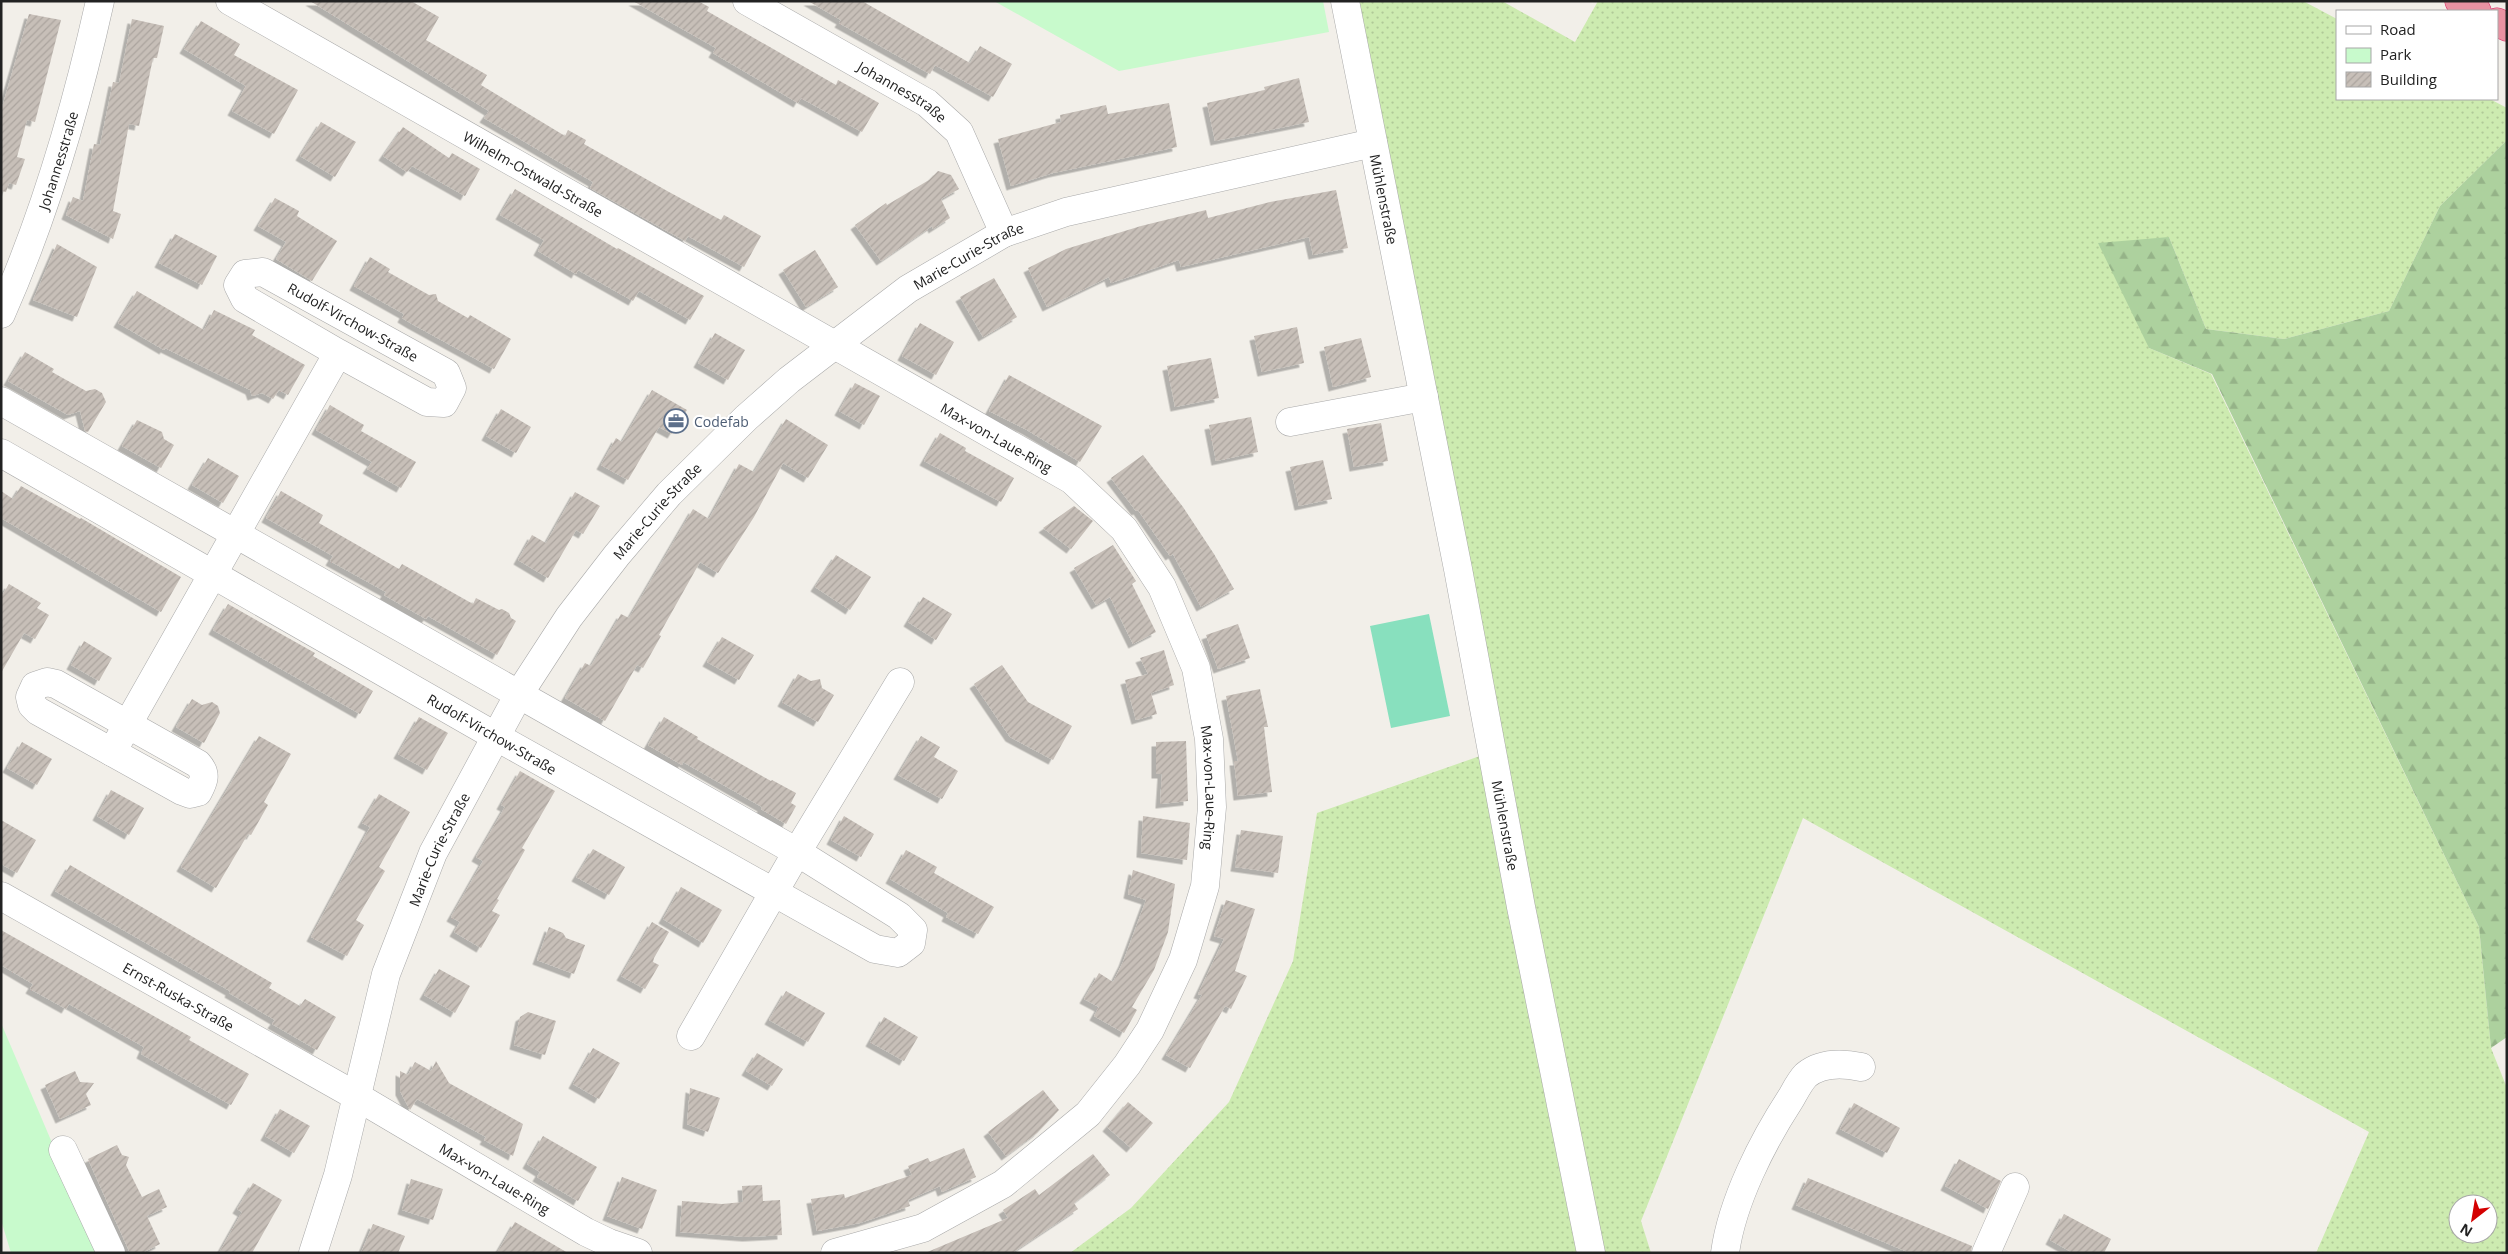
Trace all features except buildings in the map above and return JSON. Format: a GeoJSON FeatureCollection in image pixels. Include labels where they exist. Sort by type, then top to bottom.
{"type":"FeatureCollection","features":[{"type":"Feature","properties":{"kind":"highway"},"geometry":{"type":"LineString","coordinates":[[2459,1],[2475,10]]}},
{"type":"Feature","properties":{"kind":"street","name":"Johannesstraße"},"geometry":{"type":"LineString","coordinates":[[1,314],[38,226],[61,158],[82,81],[100,1]]}},
{"type":"Feature","properties":{"kind":"street","name":"Wilhelm-Ostwald-Straße"},"geometry":{"type":"LineString","coordinates":[[230,1],[836,345]]}},
{"type":"Feature","properties":{"kind":"street","name":"Johannesstraße"},"geometry":{"type":"LineString","coordinates":[[747,1],[927,103],[959,132],[1004,233]]}},
{"type":"Feature","properties":{"kind":"street","name":"Mühlenstraße"},"geometry":{"type":"LineString","coordinates":[[1345,1],[1424,397],[1521,907],[1591,1253]]}},
{"type":"Feature","properties":{"kind":"street","name":"Marie-Curie-Straße"},"geometry":{"type":"LineString","coordinates":[[313,1253],[338,1175],[386,974],[433,852],[519,694],[569,617],[617,555],[670,494],[746,418],[790,380],[908,289],[1004,233],[1066,212],[1373,142]]}},
{"type":"Feature","properties":{"kind":"street","name":"Rudolf-Virchow-Straße"},"geometry":{"type":"LineString","coordinates":[[263,272],[446,373],[452,388],[444,403],[427,402],[338,353],[245,299],[238,285],[245,274],[263,272]]}},
{"type":"Feature","properties":{"kind":"street","name":"Max-von-Laue-Ring"},"geometry":{"type":"LineString","coordinates":[[835,1253],[924,1228],[1003,1184],[1088,1114],[1127,1065],[1150,1030],[1183,960],[1204,886],[1212,807],[1210,739],[1196,668],[1162,587],[1124,528],[1072,480],[836,345]]}},
{"type":"Feature","properties":{"kind":"street"},"geometry":{"type":"LineString","coordinates":[[112,752],[338,353]]}},
{"type":"Feature","properties":{"kind":"street"},"geometry":{"type":"LineString","coordinates":[[1290,422],[1424,397]]}},
{"type":"Feature","properties":{"kind":"street","name":"Rudolf-Virchow-Straße"},"geometry":{"type":"LineString","coordinates":[[1,400],[797,852],[899,916],[912,930],[911,943],[898,954],[875,949],[495,736],[1,453]]}},
{"type":"Feature","properties":{"kind":"street"},"geometry":{"type":"LineString","coordinates":[[46,682],[56,684],[127,723],[198,764],[204,770],[204,780],[198,792],[190,794],[38,712],[32,705],[30,696],[35,686],[46,682]]}},
{"type":"Feature","properties":{"kind":"street"},"geometry":{"type":"LineString","coordinates":[[691,1036],[797,852],[900,682]]}},
{"type":"Feature","properties":{"kind":"street","name":"Ernst-Ruska-Straße"},"geometry":{"type":"LineString","coordinates":[[1,896],[356,1096]]}},
{"type":"Feature","properties":{"kind":"street"},"geometry":{"type":"LineString","coordinates":[[1724,1253],[1728,1229],[1767,1135],[1806,1076],[1823,1067],[1840,1063],[1861,1067]]}},
{"type":"Feature","properties":{"kind":"street","name":"Max-von-Laue-Ring"},"geometry":{"type":"LineString","coordinates":[[356,1096],[606,1248],[638,1253]]}},
{"type":"Feature","properties":{"kind":"street"},"geometry":{"type":"LineString","coordinates":[[63,1150],[111,1253]]}},
{"type":"Feature","properties":{"kind":"street"},"geometry":{"type":"LineString","coordinates":[[1986,1253],[2015,1187]]}},
{"type":"Feature","properties":{"kind":"green space"},"geometry":{"type":"Polygon","coordinates":[[[994,1],[1323,1],[1329,32],[1119,71],[994,1]]]}},
{"type":"Feature","properties":{"kind":"green space"},"geometry":{"type":"Polygon","coordinates":[[[1357,1],[1502,1],[1575,42],[1598,1],[2303,1],[2336,18],[2336,100],[2492,100],[2507,108],[2507,140],[2440,206],[2389,311],[2284,339],[2206,329],[2169,237],[2149,348],[2211,374],[2479,927],[2491,1048],[2507,1088],[2507,1253],[2316,1253],[2369,1132],[1803,818],[1641,1221],[1651,1253],[1604,1253],[1555,1016],[1357,1]]]}},
{"type":"Feature","properties":{"kind":"green space"},"geometry":{"type":"Polygon","coordinates":[[[2507,140],[2507,1037],[2491,1048],[2479,927],[2212,374],[2149,348],[2098,243],[2169,237],[2206,329],[2284,339],[2389,311],[2440,206],[2507,140]]]}},
{"type":"Feature","properties":{"kind":"green space"},"geometry":{"type":"Polygon","coordinates":[[[1429,614],[1450,716],[1391,728],[1370,626],[1429,614]]]}},
{"type":"Feature","properties":{"kind":"green space"},"geometry":{"type":"Polygon","coordinates":[[[1480,756],[1580,1253],[1070,1253],[1131,1208],[1229,1102],[1293,961],[1317,813],[1480,756]]]}},
{"type":"Feature","properties":{"kind":"green space"},"geometry":{"type":"Polygon","coordinates":[[[1,1023],[99,1253],[11,1253],[1,1220],[1,1023]]]}},
{"type":"Feature","properties":{"kind":"place","name":"Codefab"},"geometry":{"type":"Point","coordinates":[676,421]}}]}
